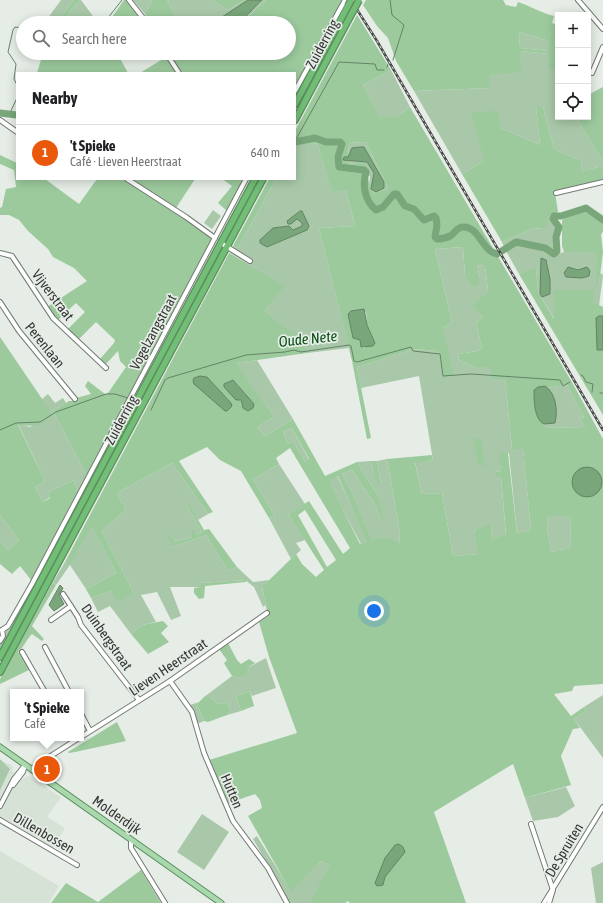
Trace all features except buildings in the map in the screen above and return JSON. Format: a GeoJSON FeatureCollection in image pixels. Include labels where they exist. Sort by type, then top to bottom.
{"type":"FeatureCollection","features":[{"type":"Feature","properties":{"kind":"highway","name":"Zuiderring"},"geometry":{"type":"LineString","coordinates":[[296,102],[345,3],[351,0]]}},
{"type":"Feature","properties":{"kind":"highway","name":"Zuiderring"},"geometry":{"type":"LineString","coordinates":[[296,118],[359,0]]}},
{"type":"Feature","properties":{"kind":"highway","name":"Zuiderring"},"geometry":{"type":"LineString","coordinates":[[0,657],[254,180]]}},
{"type":"Feature","properties":{"kind":"highway","name":"Zuiderring"},"geometry":{"type":"LineString","coordinates":[[0,672],[262,180]]}},
{"type":"Feature","properties":{"kind":"main road","name":"Molderdijk"},"geometry":{"type":"LineString","coordinates":[[0,747],[222,903]]}},
{"type":"Feature","properties":{"kind":"street"},"geometry":{"type":"LineString","coordinates":[[129,0],[142,16]]}},
{"type":"Feature","properties":{"kind":"street"},"geometry":{"type":"LineString","coordinates":[[578,0],[603,29]]}},
{"type":"Feature","properties":{"kind":"street"},"geometry":{"type":"LineString","coordinates":[[296,88],[345,3]]}},
{"type":"Feature","properties":{"kind":"street"},"geometry":{"type":"LineString","coordinates":[[592,73],[603,47]]}},
{"type":"Feature","properties":{"kind":"street"},"geometry":{"type":"LineString","coordinates":[[170,60],[177,72]]}},
{"type":"Feature","properties":{"kind":"street"},"geometry":{"type":"LineString","coordinates":[[0,120],[16,131]]}},
{"type":"Feature","properties":{"kind":"street"},"geometry":{"type":"LineString","coordinates":[[129,180],[181,213],[215,238]]}},
{"type":"Feature","properties":{"kind":"street","name":"Vogelzangstraat"},"geometry":{"type":"LineString","coordinates":[[0,641],[3,636],[1,630],[8,626],[32,584],[245,180]]}},
{"type":"Feature","properties":{"kind":"street"},"geometry":{"type":"LineString","coordinates":[[556,193],[603,182]]}},
{"type":"Feature","properties":{"kind":"street"},"geometry":{"type":"LineString","coordinates":[[221,243],[250,261]]}},
{"type":"Feature","properties":{"kind":"street","name":"Vijverstraat"},"geometry":{"type":"LineString","coordinates":[[0,253],[12,256],[53,318],[106,368]]}},
{"type":"Feature","properties":{"kind":"street","name":"Perenlaan"},"geometry":{"type":"LineString","coordinates":[[0,302],[19,331],[75,399]]}},
{"type":"Feature","properties":{"kind":"street","name":"Duinbergstraat"},"geometry":{"type":"LineString","coordinates":[[63,594],[81,625],[139,700]]}},
{"type":"Feature","properties":{"kind":"street","name":"Duinbergstraat"},"geometry":{"type":"LineString","coordinates":[[51,620],[71,606]]}},
{"type":"Feature","properties":{"kind":"street","name":"Lieven Heerstraat"},"geometry":{"type":"LineString","coordinates":[[84,735],[170,681],[267,613]]}},
{"type":"Feature","properties":{"kind":"street"},"geometry":{"type":"LineString","coordinates":[[45,647],[67,689]]}},
{"type":"Feature","properties":{"kind":"street"},"geometry":{"type":"LineString","coordinates":[[22,652],[43,689]]}},
{"type":"Feature","properties":{"kind":"street","name":"Hutten"},"geometry":{"type":"LineString","coordinates":[[170,681],[192,712],[204,753],[233,821],[268,868],[287,903]]}},
{"type":"Feature","properties":{"kind":"street"},"geometry":{"type":"LineString","coordinates":[[84,720],[90,731]]}},
{"type":"Feature","properties":{"kind":"street","name":"Lieven Heerstraat"},"geometry":{"type":"LineString","coordinates":[[32,770],[34,766],[74,741]]}},
{"type":"Feature","properties":{"kind":"street"},"geometry":{"type":"LineString","coordinates":[[0,806],[14,780],[25,765]]}},
{"type":"Feature","properties":{"kind":"street","name":"De Spruiten"},"geometry":{"type":"LineString","coordinates":[[544,903],[603,807]]}},
{"type":"Feature","properties":{"kind":"street","name":"Dillenbossen"},"geometry":{"type":"LineString","coordinates":[[0,820],[77,865]]}},
{"type":"Feature","properties":{"kind":"street"},"geometry":{"type":"LineString","coordinates":[[531,824],[553,890],[549,903]]}},
{"type":"Feature","properties":{"kind":"street"},"geometry":{"type":"LineString","coordinates":[[131,840],[131,848],[165,903]]}},
{"type":"Feature","properties":{"kind":"shaded area"},"geometry":{"type":"Polygon","coordinates":[[[61,0],[74,0],[61,16],[49,16],[61,0]]]}},
{"type":"Feature","properties":{"kind":"shaded area"},"geometry":{"type":"Polygon","coordinates":[[[74,0],[81,0],[67,16],[61,16],[74,0]]]}},
{"type":"Feature","properties":{"kind":"shaded area"},"geometry":{"type":"Polygon","coordinates":[[[81,0],[93,16],[67,16],[81,0]]]}},
{"type":"Feature","properties":{"kind":"shaded area"},"geometry":{"type":"Polygon","coordinates":[[[124,0],[127,0],[140,16],[113,16],[124,0]]]}},
{"type":"Feature","properties":{"kind":"shaded area"},"geometry":{"type":"Polygon","coordinates":[[[133,0],[152,0],[145,14],[133,0]]]}},
{"type":"Feature","properties":{"kind":"shaded area"},"geometry":{"type":"Polygon","coordinates":[[[152,0],[167,0],[175,16],[146,16],[145,14],[152,0]]]}},
{"type":"Feature","properties":{"kind":"shaded area"},"geometry":{"type":"Polygon","coordinates":[[[167,0],[212,0],[228,10],[245,0],[266,0],[249,16],[175,16],[167,0]]]}},
{"type":"Feature","properties":{"kind":"shaded area"},"geometry":{"type":"Polygon","coordinates":[[[212,0],[245,0],[228,10],[212,0]]]}},
{"type":"Feature","properties":{"kind":"shaded area"},"geometry":{"type":"Polygon","coordinates":[[[248,0],[262,0],[246,16],[224,16],[248,0]]]}},
{"type":"Feature","properties":{"kind":"shaded area"},"geometry":{"type":"Polygon","coordinates":[[[266,0],[342,0],[296,83],[296,72],[180,72],[173,60],[296,60],[296,16],[249,16],[266,0]]]}},
{"type":"Feature","properties":{"kind":"shaded area"},"geometry":{"type":"Polygon","coordinates":[[[366,0],[503,0],[506,5],[516,7],[518,2],[554,16],[552,23],[555,24],[555,70],[549,70],[549,54],[520,51],[521,72],[489,75],[490,88],[414,91],[396,61],[388,38],[377,26],[363,5],[366,0]],[[519,32],[520,48],[549,51],[549,41],[519,32]]]}},
{"type":"Feature","properties":{"kind":"shaded area"},"geometry":{"type":"Polygon","coordinates":[[[357,15],[391,70],[363,85],[380,118],[398,116],[410,107],[573,384],[603,439],[603,684],[574,686],[572,691],[554,694],[571,716],[584,707],[586,711],[574,719],[580,728],[573,729],[561,756],[571,785],[525,798],[513,764],[434,812],[466,903],[350,903],[348,901],[345,903],[309,903],[330,865],[321,861],[291,892],[248,816],[262,808],[260,800],[255,794],[226,804],[209,760],[297,733],[269,657],[259,622],[268,616],[262,587],[296,554],[302,564],[316,577],[324,570],[288,514],[309,501],[343,554],[350,548],[290,448],[276,458],[279,464],[253,479],[275,516],[269,518],[241,471],[220,460],[207,447],[179,461],[213,512],[208,514],[172,463],[117,493],[126,510],[102,531],[134,594],[118,602],[111,591],[91,598],[86,589],[116,573],[92,526],[70,565],[65,562],[229,253],[285,285],[265,311],[299,337],[307,353],[236,363],[274,417],[257,427],[265,436],[293,419],[325,476],[357,462],[377,494],[384,518],[380,518],[376,506],[352,470],[342,474],[350,488],[372,540],[379,538],[390,538],[399,544],[400,533],[387,459],[432,455],[433,460],[415,463],[422,494],[442,493],[453,556],[478,554],[474,530],[491,524],[492,539],[506,535],[501,477],[496,477],[496,472],[501,471],[498,453],[508,453],[517,533],[531,530],[523,449],[512,449],[505,379],[491,378],[491,367],[474,367],[459,360],[458,354],[478,351],[482,348],[476,323],[483,317],[472,306],[488,290],[485,266],[477,265],[480,278],[478,285],[472,286],[465,276],[463,247],[435,249],[452,322],[443,328],[454,375],[443,378],[440,356],[437,351],[415,349],[357,367],[371,438],[367,439],[352,361],[319,228],[355,226],[346,190],[332,191],[317,143],[296,146],[296,129],[357,15]],[[366,142],[349,143],[348,163],[354,164],[364,162],[370,186],[374,194],[388,188],[366,142]],[[366,311],[357,338],[360,340],[362,347],[364,348],[374,340],[367,325],[366,311]],[[207,377],[193,381],[225,411],[232,406],[231,403],[207,377]],[[233,380],[243,408],[254,404],[233,380]],[[567,385],[539,389],[545,428],[585,427],[579,419],[584,417],[567,385]],[[292,428],[283,432],[288,444],[293,441],[305,462],[309,459],[292,428]],[[338,476],[329,482],[360,544],[367,542],[338,476]],[[305,510],[298,515],[327,567],[336,560],[305,510]],[[548,516],[547,526],[551,552],[571,547],[570,516],[548,516]]]}},
{"type":"Feature","properties":{"kind":"shaded area"},"geometry":{"type":"Polygon","coordinates":[[[519,32],[549,41],[549,51],[520,48],[519,32]]]}},
{"type":"Feature","properties":{"kind":"shaded area"},"geometry":{"type":"Polygon","coordinates":[[[520,51],[549,54],[549,70],[555,70],[555,120],[578,120],[603,162],[603,166],[582,171],[581,161],[554,149],[543,107],[536,107],[540,145],[501,128],[484,161],[462,174],[414,91],[489,88],[489,75],[520,51]]]}},
{"type":"Feature","properties":{"kind":"shaded area"},"geometry":{"type":"Polygon","coordinates":[[[41,60],[121,60],[127,72],[37,72],[41,60]]]}},
{"type":"Feature","properties":{"kind":"shaded area"},"geometry":{"type":"Polygon","coordinates":[[[161,60],[168,60],[176,72],[142,72],[161,60]]]}},
{"type":"Feature","properties":{"kind":"shaded area"},"geometry":{"type":"Polygon","coordinates":[[[391,70],[410,107],[398,116],[380,119],[363,85],[391,70]]]}},
{"type":"Feature","properties":{"kind":"shaded area"},"geometry":{"type":"Polygon","coordinates":[[[603,87],[603,162],[578,120],[591,120],[591,93],[603,87]]]}},
{"type":"Feature","properties":{"kind":"shaded area"},"geometry":{"type":"Polygon","coordinates":[[[536,107],[543,107],[554,149],[581,161],[582,171],[603,166],[603,179],[555,192],[558,212],[548,218],[548,223],[544,229],[534,228],[502,242],[462,174],[484,161],[471,113],[498,111],[501,128],[540,145],[536,107]]]}},
{"type":"Feature","properties":{"kind":"shaded area"},"geometry":{"type":"Polygon","coordinates":[[[366,142],[388,188],[374,194],[369,187],[370,176],[354,164],[348,163],[349,143],[366,142]]]}},
{"type":"Feature","properties":{"kind":"shaded area"},"geometry":{"type":"Polygon","coordinates":[[[317,143],[332,190],[346,190],[355,226],[319,228],[349,348],[307,353],[298,337],[265,311],[284,285],[230,253],[233,246],[238,248],[275,180],[296,180],[296,145],[317,143]]]}},
{"type":"Feature","properties":{"kind":"shaded area"},"geometry":{"type":"Polygon","coordinates":[[[364,147],[384,182],[384,188],[376,192],[371,189],[374,173],[367,162],[343,160],[344,157],[348,157],[352,148],[364,147]]]}},
{"type":"Feature","properties":{"kind":"shaded area"},"geometry":{"type":"Polygon","coordinates":[[[0,155],[16,163],[16,180],[46,180],[79,204],[96,180],[125,180],[174,211],[212,238],[87,476],[53,411],[69,401],[73,401],[76,398],[91,394],[85,386],[88,381],[105,394],[108,393],[126,367],[120,361],[118,351],[106,364],[100,359],[115,340],[96,322],[79,339],[68,329],[85,312],[76,303],[58,320],[47,307],[87,281],[74,268],[53,257],[48,249],[28,231],[19,220],[9,215],[0,215],[0,208],[2,207],[6,189],[16,187],[14,170],[0,164],[0,155]]]}},
{"type":"Feature","properties":{"kind":"shaded area"},"geometry":{"type":"Polygon","coordinates":[[[133,180],[194,180],[176,208],[133,180]]]}},
{"type":"Feature","properties":{"kind":"shaded area"},"geometry":{"type":"Polygon","coordinates":[[[223,180],[243,180],[227,211],[218,203],[232,186],[223,180]]]}},
{"type":"Feature","properties":{"kind":"shaded area"},"geometry":{"type":"Polygon","coordinates":[[[268,180],[275,180],[238,248],[233,246],[268,180]]]}},
{"type":"Feature","properties":{"kind":"shaded area"},"geometry":{"type":"Polygon","coordinates":[[[213,210],[221,216],[212,229],[204,223],[213,210]]]}},
{"type":"Feature","properties":{"kind":"shaded area"},"geometry":{"type":"Polygon","coordinates":[[[302,211],[309,226],[307,230],[267,247],[260,243],[260,240],[273,228],[289,226],[293,230],[302,226],[302,223],[297,219],[291,224],[288,224],[287,221],[302,211]]]}},
{"type":"Feature","properties":{"kind":"shaded area"},"geometry":{"type":"Polygon","coordinates":[[[584,211],[603,223],[603,231],[601,235],[603,252],[599,284],[597,283],[596,252],[564,252],[562,246],[563,219],[584,211]]]}},
{"type":"Feature","properties":{"kind":"shaded area"},"geometry":{"type":"Polygon","coordinates":[[[553,214],[552,218],[557,228],[555,234],[555,249],[525,242],[518,242],[504,247],[502,242],[534,228],[544,229],[548,218],[553,214]]]}},
{"type":"Feature","properties":{"kind":"shaded area"},"geometry":{"type":"Polygon","coordinates":[[[520,245],[540,249],[554,255],[564,252],[596,252],[599,284],[600,273],[603,275],[599,306],[593,302],[593,290],[554,291],[555,320],[538,292],[536,269],[519,274],[506,251],[512,246],[520,245]]]}},
{"type":"Feature","properties":{"kind":"shaded area"},"geometry":{"type":"Polygon","coordinates":[[[463,247],[465,276],[480,278],[477,265],[485,266],[488,290],[473,306],[483,317],[476,323],[482,348],[478,351],[458,354],[459,360],[474,367],[491,367],[505,379],[512,449],[523,448],[531,530],[517,533],[509,453],[499,453],[501,471],[496,472],[501,477],[506,536],[492,539],[491,525],[474,530],[479,554],[453,556],[442,493],[422,494],[415,462],[433,460],[419,376],[361,388],[357,367],[415,349],[437,351],[440,356],[443,377],[443,328],[452,322],[435,249],[463,247]]]}},
{"type":"Feature","properties":{"kind":"shaded area"},"geometry":{"type":"Polygon","coordinates":[[[541,258],[546,260],[550,279],[550,294],[542,297],[540,294],[541,258]]]}},
{"type":"Feature","properties":{"kind":"shaded area"},"geometry":{"type":"Polygon","coordinates":[[[568,267],[578,270],[587,267],[590,271],[589,276],[582,278],[566,277],[564,273],[568,267]]]}},
{"type":"Feature","properties":{"kind":"shaded area"},"geometry":{"type":"Polygon","coordinates":[[[536,268],[538,292],[554,319],[554,290],[593,290],[593,302],[603,307],[603,415],[519,274],[536,268]]]}},
{"type":"Feature","properties":{"kind":"shaded area"},"geometry":{"type":"Polygon","coordinates":[[[364,309],[367,325],[375,343],[373,346],[361,347],[360,340],[353,338],[348,314],[351,311],[364,309]]]}},
{"type":"Feature","properties":{"kind":"shaded area"},"geometry":{"type":"Polygon","coordinates":[[[603,316],[603,350],[597,350],[596,318],[603,316]]]}},
{"type":"Feature","properties":{"kind":"shaded area"},"geometry":{"type":"Polygon","coordinates":[[[0,337],[53,415],[37,425],[18,425],[45,481],[35,487],[43,502],[50,498],[48,492],[74,480],[78,491],[31,580],[20,566],[12,574],[0,564],[0,541],[8,550],[19,540],[0,515],[0,337]]]}},
{"type":"Feature","properties":{"kind":"shaded area"},"geometry":{"type":"Polygon","coordinates":[[[257,360],[293,419],[265,436],[257,427],[274,417],[235,363],[257,360]]]}},
{"type":"Feature","properties":{"kind":"shaded area"},"geometry":{"type":"Polygon","coordinates":[[[200,376],[207,377],[231,403],[232,406],[227,411],[225,411],[194,384],[194,378],[200,376]]]}},
{"type":"Feature","properties":{"kind":"shaded area"},"geometry":{"type":"Polygon","coordinates":[[[233,380],[254,404],[253,408],[248,411],[243,408],[241,400],[236,400],[224,387],[224,384],[233,380]]]}},
{"type":"Feature","properties":{"kind":"shaded area"},"geometry":{"type":"Polygon","coordinates":[[[567,385],[584,417],[579,419],[585,427],[545,428],[539,389],[567,385]]]}},
{"type":"Feature","properties":{"kind":"shaded area"},"geometry":{"type":"Polygon","coordinates":[[[545,386],[552,393],[554,398],[556,408],[555,423],[544,424],[536,414],[534,390],[538,387],[545,386]]]}},
{"type":"Feature","properties":{"kind":"shaded area"},"geometry":{"type":"Polygon","coordinates":[[[48,394],[55,403],[63,398],[66,403],[53,411],[87,476],[78,491],[74,480],[48,492],[50,497],[43,502],[35,487],[45,481],[18,424],[30,427],[53,415],[41,400],[48,394]]]}},
{"type":"Feature","properties":{"kind":"shaded area"},"geometry":{"type":"Polygon","coordinates":[[[292,428],[309,460],[305,462],[293,441],[288,444],[283,432],[292,428]]]}},
{"type":"Feature","properties":{"kind":"shaded area"},"geometry":{"type":"Polygon","coordinates":[[[481,438],[485,465],[478,465],[473,439],[481,438]]]}},
{"type":"Feature","properties":{"kind":"shaded area"},"geometry":{"type":"Polygon","coordinates":[[[387,459],[400,533],[399,544],[372,541],[350,488],[342,474],[352,470],[376,506],[380,518],[377,494],[357,462],[371,461],[373,473],[381,484],[377,461],[387,459]]]}},
{"type":"Feature","properties":{"kind":"shaded area"},"geometry":{"type":"Polygon","coordinates":[[[371,461],[377,461],[381,484],[378,484],[373,473],[371,461]]]}},
{"type":"Feature","properties":{"kind":"shaded area"},"geometry":{"type":"Polygon","coordinates":[[[172,463],[208,514],[198,520],[189,505],[187,506],[202,532],[197,535],[194,530],[192,537],[174,542],[172,547],[206,535],[228,571],[237,567],[253,582],[269,580],[262,588],[266,605],[263,607],[254,587],[245,580],[200,583],[200,587],[170,587],[181,616],[171,620],[157,592],[141,595],[156,622],[142,625],[131,634],[110,606],[98,612],[91,598],[111,591],[134,594],[102,531],[126,510],[117,493],[172,463]]]}},
{"type":"Feature","properties":{"kind":"shaded area"},"geometry":{"type":"Polygon","coordinates":[[[279,464],[305,504],[288,514],[305,540],[296,543],[301,550],[291,559],[269,518],[275,516],[253,479],[279,464]]]}},
{"type":"Feature","properties":{"kind":"shaded area"},"geometry":{"type":"Polygon","coordinates":[[[587,467],[593,468],[601,476],[601,488],[593,496],[587,497],[581,496],[573,488],[572,482],[573,476],[581,468],[587,467]]]}},
{"type":"Feature","properties":{"kind":"shaded area"},"geometry":{"type":"Polygon","coordinates":[[[337,475],[368,542],[361,544],[328,482],[337,475]]]}},
{"type":"Feature","properties":{"kind":"shaded area"},"geometry":{"type":"Polygon","coordinates":[[[90,476],[92,477],[0,649],[0,643],[90,476]]]}},
{"type":"Feature","properties":{"kind":"shaded area"},"geometry":{"type":"Polygon","coordinates":[[[189,504],[204,530],[209,529],[237,567],[228,571],[206,535],[172,547],[167,535],[170,534],[174,542],[192,537],[191,531],[194,529],[197,535],[202,532],[187,506],[189,504]]]}},
{"type":"Feature","properties":{"kind":"shaded area"},"geometry":{"type":"Polygon","coordinates":[[[0,515],[19,540],[8,550],[0,541],[0,515]]]}},
{"type":"Feature","properties":{"kind":"shaded area"},"geometry":{"type":"Polygon","coordinates":[[[548,515],[570,516],[571,547],[551,552],[547,526],[548,515]]]}},
{"type":"Feature","properties":{"kind":"shaded area"},"geometry":{"type":"Polygon","coordinates":[[[92,525],[116,573],[86,589],[70,565],[56,585],[53,582],[65,562],[70,564],[92,525]]]}},
{"type":"Feature","properties":{"kind":"shaded area"},"geometry":{"type":"Polygon","coordinates":[[[246,580],[246,582],[205,586],[204,598],[199,599],[194,593],[194,588],[200,587],[200,583],[246,580]]]}},
{"type":"Feature","properties":{"kind":"shaded area"},"geometry":{"type":"Polygon","coordinates":[[[53,582],[56,585],[32,626],[44,639],[42,641],[32,634],[18,652],[24,657],[31,669],[0,684],[0,679],[53,582]]]}},
{"type":"Feature","properties":{"kind":"shaded area"},"geometry":{"type":"Polygon","coordinates":[[[60,585],[63,588],[59,595],[64,604],[54,611],[49,605],[60,585]]]}},
{"type":"Feature","properties":{"kind":"shaded area"},"geometry":{"type":"Polygon","coordinates":[[[163,621],[168,626],[161,633],[169,642],[148,654],[131,634],[142,625],[163,621]]]}},
{"type":"Feature","properties":{"kind":"shaded area"},"geometry":{"type":"Polygon","coordinates":[[[228,643],[237,660],[241,664],[249,659],[255,663],[247,668],[246,674],[241,678],[232,676],[224,663],[227,660],[219,649],[228,643]]]}},
{"type":"Feature","properties":{"kind":"shaded area"},"geometry":{"type":"Polygon","coordinates":[[[266,658],[276,688],[252,696],[250,691],[236,696],[241,711],[227,715],[230,709],[228,702],[218,704],[211,697],[204,697],[232,676],[241,678],[247,668],[266,658]]]}},
{"type":"Feature","properties":{"kind":"shaded area"},"geometry":{"type":"Polygon","coordinates":[[[250,691],[254,706],[241,711],[236,696],[250,691]]]}},
{"type":"Feature","properties":{"kind":"shaded area"},"geometry":{"type":"Polygon","coordinates":[[[603,695],[603,758],[574,719],[586,711],[584,707],[603,695]]]}},
{"type":"Feature","properties":{"kind":"shaded area"},"geometry":{"type":"Polygon","coordinates":[[[204,697],[211,697],[218,704],[228,702],[230,710],[227,715],[208,722],[204,721],[197,704],[204,697]]]}},
{"type":"Feature","properties":{"kind":"shaded area"},"geometry":{"type":"Polygon","coordinates":[[[199,702],[197,704],[204,721],[197,724],[190,705],[199,702]]]}},
{"type":"Feature","properties":{"kind":"shaded area"},"geometry":{"type":"Polygon","coordinates":[[[117,722],[126,741],[75,752],[68,752],[117,722]]]}},
{"type":"Feature","properties":{"kind":"shaded area"},"geometry":{"type":"Polygon","coordinates":[[[0,759],[10,769],[0,790],[0,759]]]}},
{"type":"Feature","properties":{"kind":"shaded area"},"geometry":{"type":"Polygon","coordinates":[[[0,760],[11,765],[13,768],[12,771],[23,779],[28,776],[61,797],[47,817],[65,828],[53,848],[0,817],[0,760]]]}},
{"type":"Feature","properties":{"kind":"shaded area"},"geometry":{"type":"Polygon","coordinates":[[[566,787],[575,806],[558,817],[533,821],[525,798],[566,787]]]}},
{"type":"Feature","properties":{"kind":"shaded area"},"geometry":{"type":"Polygon","coordinates":[[[202,814],[229,832],[204,870],[177,852],[202,814]]]}},
{"type":"Feature","properties":{"kind":"shaded area"},"geometry":{"type":"Polygon","coordinates":[[[257,836],[291,891],[321,861],[331,865],[309,903],[290,903],[253,839],[257,836]]]}},
{"type":"Feature","properties":{"kind":"shaded area"},"geometry":{"type":"Polygon","coordinates":[[[399,844],[403,847],[405,852],[385,877],[383,885],[377,886],[375,883],[385,858],[395,845],[399,844]]]}},
{"type":"Feature","properties":{"kind":"shaded area"},"geometry":{"type":"Polygon","coordinates":[[[0,851],[59,886],[49,903],[0,903],[0,851]]]}},
{"type":"Feature","properties":{"kind":"shaded area"},"geometry":{"type":"Polygon","coordinates":[[[603,862],[603,903],[596,903],[591,868],[603,862]]]}},
{"type":"Feature","properties":{"kind":"shaded area"},"geometry":{"type":"Polygon","coordinates":[[[141,870],[161,903],[51,903],[66,883],[98,902],[141,870]]]}},
{"type":"Feature","properties":{"kind":"waterway"},"geometry":{"type":"LineString","coordinates":[[109,16],[122,0]]}},
{"type":"Feature","properties":{"kind":"waterway"},"geometry":{"type":"LineString","coordinates":[[390,0],[392,15],[404,25],[393,60]]}},
{"type":"Feature","properties":{"kind":"waterway"},"geometry":{"type":"LineString","coordinates":[[16,27],[13,30],[8,52],[16,64],[14,79],[16,83]]}},
{"type":"Feature","properties":{"kind":"waterway"},"geometry":{"type":"LineString","coordinates":[[296,139],[339,62],[375,64],[377,70],[384,70]]}},
{"type":"Feature","properties":{"kind":"waterway"},"geometry":{"type":"LineString","coordinates":[[10,113],[16,100]]}},
{"type":"Feature","properties":{"kind":"waterway"},"geometry":{"type":"LineString","coordinates":[[0,113],[16,115]]}},
{"type":"Feature","properties":{"kind":"waterway"},"geometry":{"type":"LineString","coordinates":[[296,142],[315,138],[326,142],[340,142],[342,144],[338,157],[339,167],[364,170],[366,172],[364,183],[365,193],[372,206],[376,210],[383,207],[394,194],[397,194],[405,206],[414,209],[424,220],[434,216],[436,218],[437,225],[435,237],[437,239],[450,236],[459,228],[463,227],[473,230],[488,248],[497,254],[516,242],[545,248],[554,254],[557,251],[556,237],[559,227],[553,219],[554,216],[561,216],[586,208],[603,220]]}},
{"type":"Feature","properties":{"kind":"waterway","name":"Oude Nete"},"geometry":{"type":"LineString","coordinates":[[151,410],[165,380],[168,378],[246,355],[294,350],[301,352],[349,345],[351,346],[354,361],[357,362],[411,347],[413,351],[440,354],[443,376],[471,374],[560,380],[563,386],[570,382]]}},
{"type":"Feature","properties":{"kind":"waterway","name":"Oude Nete"},"geometry":{"type":"LineString","coordinates":[[581,375],[586,382],[593,384],[592,392]]}},
{"type":"Feature","properties":{"kind":"waterway","name":"Oude Nete"},"geometry":{"type":"LineString","coordinates":[[0,430],[16,423],[40,422],[56,412],[106,394],[115,394],[128,398]]}},
{"type":"Feature","properties":{"kind":"railway"},"geometry":{"type":"LineString","coordinates":[[351,0],[377,41],[603,430]]}},
{"type":"Feature","properties":{"kind":"place","name":"'t Spieke"},"geometry":{"type":"Point","coordinates":[47,769]}}]}
